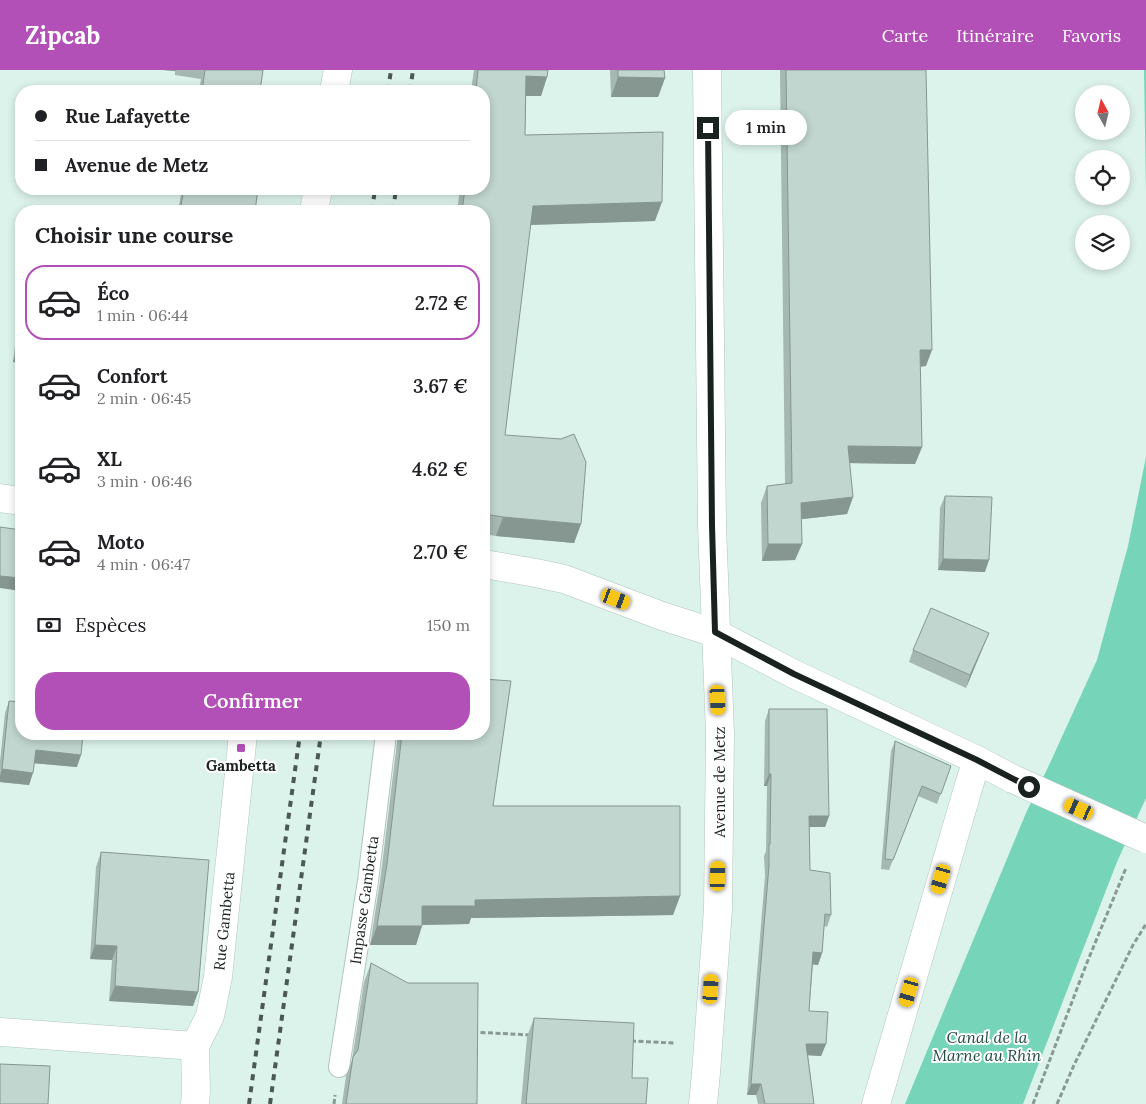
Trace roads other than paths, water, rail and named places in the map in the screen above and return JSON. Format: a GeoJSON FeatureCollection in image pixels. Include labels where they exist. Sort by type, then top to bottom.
{"type":"FeatureCollection","features":[{"type":"Feature","properties":{"kind":"street"},"geometry":{"type":"LineString","coordinates":[[335,85],[338,70]]}},
{"type":"Feature","properties":{"kind":"street","name":"Avenue de Metz"},"geometry":{"type":"LineString","coordinates":[[703,1104],[718,909],[720,734],[712,525],[707,70]]}},
{"type":"Feature","properties":{"kind":"street"},"geometry":{"type":"LineString","coordinates":[[0,498],[15,500]]}},
{"type":"Feature","properties":{"kind":"street"},"geometry":{"type":"LineString","coordinates":[[490,565],[536,572],[564,579],[656,614],[715,632],[806,680],[1146,840]]}},
{"type":"Feature","properties":{"kind":"street","name":"Rue Gambetta"},"geometry":{"type":"LineString","coordinates":[[195,1104],[195,1046],[210,1016],[218,977],[242,740]]}},
{"type":"Feature","properties":{"kind":"street"},"geometry":{"type":"LineString","coordinates":[[876,1104],[977,760]]}},
{"type":"Feature","properties":{"kind":"street"},"geometry":{"type":"LineString","coordinates":[[0,1032],[195,1046]]}},
{"type":"Feature","properties":{"kind":"lane","name":"Impasse Gambetta"},"geometry":{"type":"LineString","coordinates":[[340,1067],[368,881],[385,740]]}},
{"type":"Feature","properties":{"kind":"water"},"geometry":{"type":"Polygon","coordinates":[[[1144,70],[1146,70],[1146,193],[1144,70]]]}},
{"type":"Feature","properties":{"kind":"water","name":"Canal de la Marne au Rhin"},"geometry":{"type":"Polygon","coordinates":[[[1146,457],[1146,798],[1117,862],[1023,1104],[905,1104],[1026,813],[1097,660],[1128,546],[1146,457]]]}},
{"type":"Feature","properties":{"kind":"railway"},"geometry":{"type":"LineString","coordinates":[[389,85],[391,70]]}},
{"type":"Feature","properties":{"kind":"railway"},"geometry":{"type":"LineString","coordinates":[[411,85],[413,70]]}},
{"type":"Feature","properties":{"kind":"railway"},"geometry":{"type":"LineString","coordinates":[[373,205],[374,195]]}},
{"type":"Feature","properties":{"kind":"railway"},"geometry":{"type":"LineString","coordinates":[[394,205],[395,195]]}},
{"type":"Feature","properties":{"kind":"railway"},"geometry":{"type":"LineString","coordinates":[[249,1104],[299,740]]}},
{"type":"Feature","properties":{"kind":"railway"},"geometry":{"type":"LineString","coordinates":[[270,1104],[320,740]]}},
{"type":"Feature","properties":{"kind":"place","name":"Gambetta"},"geometry":{"type":"Point","coordinates":[241,748]}}]}
